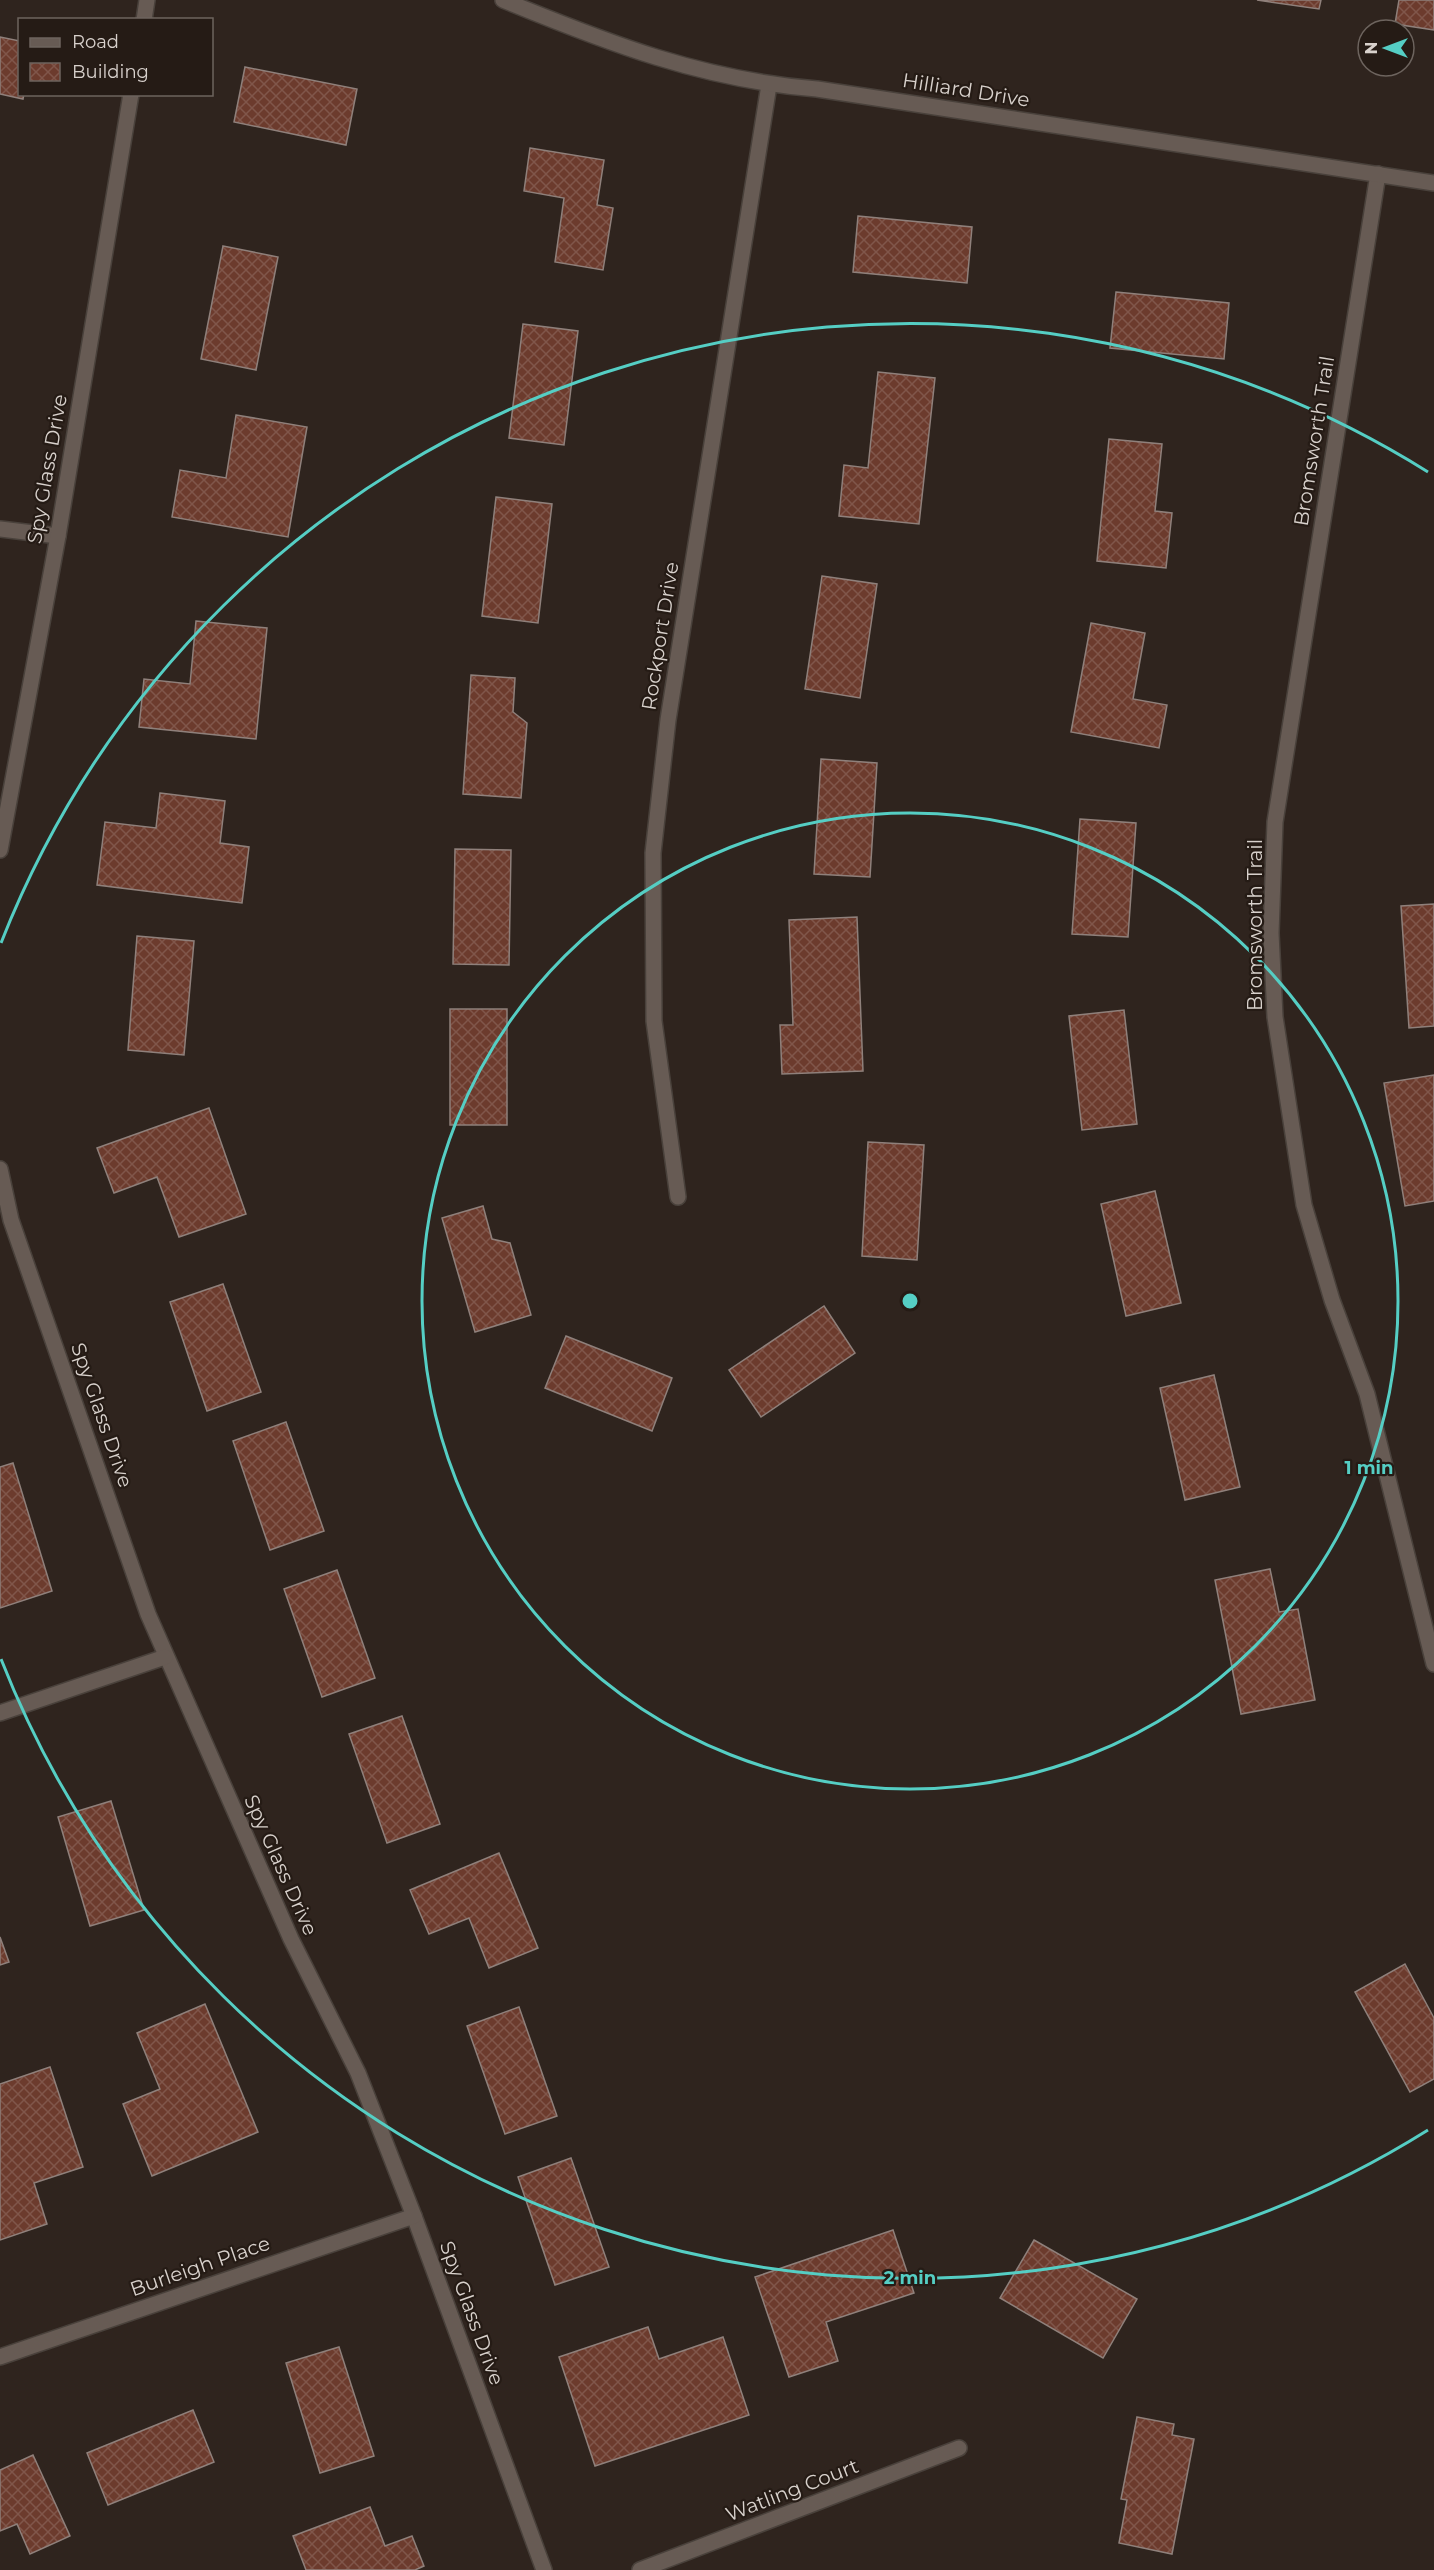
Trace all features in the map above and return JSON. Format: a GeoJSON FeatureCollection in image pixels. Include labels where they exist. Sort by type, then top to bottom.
{"type":"FeatureCollection","features":[{"type":"Feature","properties":{"kind":"street"},"geometry":{"type":"LineString","coordinates":[[144,18],[147,0]]}},
{"type":"Feature","properties":{"kind":"street","name":"Hilliard Drive"},"geometry":{"type":"LineString","coordinates":[[503,0],[643,55],[769,85],[818,89],[1434,183]]}},
{"type":"Feature","properties":{"kind":"street","name":"Rockport Drive"},"geometry":{"type":"LineString","coordinates":[[678,1197],[654,1021],[653,854],[668,720],[769,85]]}},
{"type":"Feature","properties":{"kind":"street","name":"Spy Glass Drive"},"geometry":{"type":"LineString","coordinates":[[0,850],[58,536],[132,96]]}},
{"type":"Feature","properties":{"kind":"street","name":"Bromsworth Trail"},"geometry":{"type":"LineString","coordinates":[[1378,174],[1275,822],[1271,933],[1275,1017],[1304,1205],[1332,1300],[1367,1394],[1434,1664]]}},
{"type":"Feature","properties":{"kind":"street"},"geometry":{"type":"LineString","coordinates":[[0,529],[58,536]]}},
{"type":"Feature","properties":{"kind":"street","name":"Spy Glass Drive"},"geometry":{"type":"LineString","coordinates":[[0,1169],[11,1220],[165,1657],[291,1939],[358,2073],[414,2216],[544,2570]]}},
{"type":"Feature","properties":{"kind":"street"},"geometry":{"type":"LineString","coordinates":[[0,1713],[165,1657]]}},
{"type":"Feature","properties":{"kind":"street","name":"Burleigh Place"},"geometry":{"type":"LineString","coordinates":[[0,2357],[414,2216]]}},
{"type":"Feature","properties":{"kind":"street","name":"Watling Court"},"geometry":{"type":"LineString","coordinates":[[640,2570],[959,2448]]}},
{"type":"Feature","properties":{"kind":"building"},"geometry":{"type":"Polygon","coordinates":[[[1257,0],[1321,0],[1319,9],[1257,0]]]}},
{"type":"Feature","properties":{"kind":"building"},"geometry":{"type":"Polygon","coordinates":[[[1399,0],[1434,0],[1434,30],[1416,27],[1416,18],[1396,18],[1399,0]]]}},
{"type":"Feature","properties":{"kind":"building"},"geometry":{"type":"Polygon","coordinates":[[[0,37],[18,41],[18,96],[24,96],[23,99],[0,94],[0,37]]]}},
{"type":"Feature","properties":{"kind":"building"},"geometry":{"type":"Polygon","coordinates":[[[245,67],[357,89],[346,145],[234,122],[245,67]]]}},
{"type":"Feature","properties":{"kind":"building"},"geometry":{"type":"Polygon","coordinates":[[[530,148],[604,160],[597,205],[613,208],[603,270],[555,262],[564,198],[524,191],[530,148]]]}},
{"type":"Feature","properties":{"kind":"building"},"geometry":{"type":"Polygon","coordinates":[[[858,216],[972,227],[967,283],[853,272],[858,216]]]}},
{"type":"Feature","properties":{"kind":"building"},"geometry":{"type":"Polygon","coordinates":[[[223,246],[278,257],[256,370],[201,359],[223,246]]]}},
{"type":"Feature","properties":{"kind":"building"},"geometry":{"type":"Polygon","coordinates":[[[1116,292],[1229,303],[1224,359],[1110,348],[1116,292]]]}},
{"type":"Feature","properties":{"kind":"building"},"geometry":{"type":"Polygon","coordinates":[[[523,324],[578,331],[564,445],[509,438],[523,324]]]}},
{"type":"Feature","properties":{"kind":"building"},"geometry":{"type":"Polygon","coordinates":[[[878,372],[935,378],[919,524],[839,516],[844,465],[868,468],[878,372]]]}},
{"type":"Feature","properties":{"kind":"building"},"geometry":{"type":"Polygon","coordinates":[[[236,415],[307,427],[288,537],[172,517],[180,470],[226,478],[236,415]]]}},
{"type":"Feature","properties":{"kind":"building"},"geometry":{"type":"Polygon","coordinates":[[[1109,439],[1162,444],[1155,511],[1172,513],[1166,568],[1097,561],[1109,439]]]}},
{"type":"Feature","properties":{"kind":"building"},"geometry":{"type":"Polygon","coordinates":[[[496,497],[552,504],[538,623],[482,616],[496,497]]]}},
{"type":"Feature","properties":{"kind":"building"},"geometry":{"type":"Polygon","coordinates":[[[822,576],[877,584],[860,698],[805,689],[822,576]]]}},
{"type":"Feature","properties":{"kind":"building"},"geometry":{"type":"Polygon","coordinates":[[[196,621],[267,628],[256,739],[139,727],[144,679],[190,684],[196,621]]]}},
{"type":"Feature","properties":{"kind":"building"},"geometry":{"type":"Polygon","coordinates":[[[1091,623],[1145,633],[1133,699],[1167,705],[1159,748],[1071,732],[1091,623]]]}},
{"type":"Feature","properties":{"kind":"building"},"geometry":{"type":"Polygon","coordinates":[[[471,675],[515,678],[513,712],[527,723],[521,798],[463,794],[471,675]]]}},
{"type":"Feature","properties":{"kind":"building"},"geometry":{"type":"Polygon","coordinates":[[[821,759],[877,763],[870,877],[814,874],[821,759]]]}},
{"type":"Feature","properties":{"kind":"building"},"geometry":{"type":"Polygon","coordinates":[[[160,793],[225,801],[220,843],[249,847],[242,903],[97,885],[105,822],[156,828],[160,793]]]}},
{"type":"Feature","properties":{"kind":"building"},"geometry":{"type":"Polygon","coordinates":[[[1080,819],[1136,823],[1128,937],[1072,934],[1080,819]]]}},
{"type":"Feature","properties":{"kind":"building"},"geometry":{"type":"Polygon","coordinates":[[[455,849],[511,850],[509,965],[453,964],[455,849]]]}},
{"type":"Feature","properties":{"kind":"building"},"geometry":{"type":"Polygon","coordinates":[[[1434,904],[1434,1026],[1409,1028],[1401,906],[1434,904]]]}},
{"type":"Feature","properties":{"kind":"building"},"geometry":{"type":"Polygon","coordinates":[[[857,917],[863,1071],[782,1074],[780,1025],[793,1025],[789,920],[857,917]]]}},
{"type":"Feature","properties":{"kind":"building"},"geometry":{"type":"Polygon","coordinates":[[[137,936],[194,941],[184,1055],[128,1050],[137,936]]]}},
{"type":"Feature","properties":{"kind":"building"},"geometry":{"type":"Polygon","coordinates":[[[450,1009],[507,1009],[507,1125],[450,1125],[450,1009]]]}},
{"type":"Feature","properties":{"kind":"building"},"geometry":{"type":"Polygon","coordinates":[[[1124,1010],[1137,1124],[1082,1130],[1069,1016],[1124,1010]]]}},
{"type":"Feature","properties":{"kind":"building"},"geometry":{"type":"Polygon","coordinates":[[[1434,1075],[1434,1201],[1405,1206],[1384,1083],[1434,1075]]]}},
{"type":"Feature","properties":{"kind":"building"},"geometry":{"type":"Polygon","coordinates":[[[209,1108],[246,1214],[179,1237],[157,1177],[114,1193],[97,1148],[209,1108]]]}},
{"type":"Feature","properties":{"kind":"building"},"geometry":{"type":"Polygon","coordinates":[[[868,1142],[924,1145],[917,1260],[862,1256],[868,1142]]]}},
{"type":"Feature","properties":{"kind":"building"},"geometry":{"type":"Polygon","coordinates":[[[1155,1191],[1181,1303],[1126,1316],[1101,1204],[1155,1191]]]}},
{"type":"Feature","properties":{"kind":"building"},"geometry":{"type":"Polygon","coordinates":[[[483,1206],[492,1239],[510,1243],[531,1315],[475,1332],[442,1218],[483,1206]]]}},
{"type":"Feature","properties":{"kind":"building"},"geometry":{"type":"Polygon","coordinates":[[[223,1284],[261,1392],[207,1411],[170,1302],[223,1284]]]}},
{"type":"Feature","properties":{"kind":"building"},"geometry":{"type":"Polygon","coordinates":[[[824,1306],[855,1353],[761,1417],[729,1370],[824,1306]]]}},
{"type":"Feature","properties":{"kind":"building"},"geometry":{"type":"Polygon","coordinates":[[[566,1336],[672,1378],[652,1431],[545,1388],[566,1336]]]}},
{"type":"Feature","properties":{"kind":"building"},"geometry":{"type":"Polygon","coordinates":[[[1214,1375],[1240,1487],[1185,1500],[1160,1388],[1214,1375]]]}},
{"type":"Feature","properties":{"kind":"building"},"geometry":{"type":"Polygon","coordinates":[[[286,1422],[324,1531],[270,1550],[233,1441],[286,1422]]]}},
{"type":"Feature","properties":{"kind":"building"},"geometry":{"type":"Polygon","coordinates":[[[13,1463],[52,1591],[0,1608],[0,1467],[13,1463]]]}},
{"type":"Feature","properties":{"kind":"building"},"geometry":{"type":"Polygon","coordinates":[[[1270,1569],[1279,1612],[1298,1609],[1315,1700],[1241,1714],[1215,1580],[1270,1569]]]}},
{"type":"Feature","properties":{"kind":"building"},"geometry":{"type":"Polygon","coordinates":[[[337,1570],[375,1678],[322,1697],[284,1589],[337,1570]]]}},
{"type":"Feature","properties":{"kind":"building"},"geometry":{"type":"Polygon","coordinates":[[[402,1716],[440,1824],[387,1843],[349,1734],[402,1716]]]}},
{"type":"Feature","properties":{"kind":"building"},"geometry":{"type":"Polygon","coordinates":[[[111,1801],[144,1910],[90,1926],[58,1817],[111,1801]]]}},
{"type":"Feature","properties":{"kind":"building"},"geometry":{"type":"Polygon","coordinates":[[[499,1853],[538,1948],[489,1968],[469,1918],[429,1934],[410,1890],[499,1853]]]}},
{"type":"Feature","properties":{"kind":"building"},"geometry":{"type":"Polygon","coordinates":[[[0,1937],[9,1962],[0,1965],[0,1937]]]}},
{"type":"Feature","properties":{"kind":"building"},"geometry":{"type":"Polygon","coordinates":[[[1405,1964],[1434,2018],[1434,2079],[1410,2092],[1355,1992],[1405,1964]]]}},
{"type":"Feature","properties":{"kind":"building"},"geometry":{"type":"Polygon","coordinates":[[[205,2004],[258,2132],[152,2176],[123,2104],[160,2089],[137,2033],[205,2004]]]}},
{"type":"Feature","properties":{"kind":"building"},"geometry":{"type":"Polygon","coordinates":[[[519,2007],[557,2116],[505,2134],[467,2026],[519,2007]]]}},
{"type":"Feature","properties":{"kind":"building"},"geometry":{"type":"Polygon","coordinates":[[[50,2067],[83,2167],[34,2183],[47,2224],[0,2240],[0,2084],[50,2067]]]}},
{"type":"Feature","properties":{"kind":"building"},"geometry":{"type":"Polygon","coordinates":[[[571,2158],[609,2267],[555,2285],[518,2177],[571,2158]]]}},
{"type":"Feature","properties":{"kind":"building"},"geometry":{"type":"Polygon","coordinates":[[[893,2230],[914,2293],[826,2322],[838,2361],[789,2377],[755,2277],[893,2230]]]}},
{"type":"Feature","properties":{"kind":"building"},"geometry":{"type":"Polygon","coordinates":[[[1034,2240],[1137,2299],[1103,2358],[1000,2298],[1034,2240]]]}},
{"type":"Feature","properties":{"kind":"building"},"geometry":{"type":"Polygon","coordinates":[[[648,2327],[659,2359],[723,2337],[749,2415],[595,2466],[559,2357],[648,2327]]]}},
{"type":"Feature","properties":{"kind":"building"},"geometry":{"type":"Polygon","coordinates":[[[339,2347],[374,2456],[320,2473],[286,2363],[339,2347]]]}},
{"type":"Feature","properties":{"kind":"building"},"geometry":{"type":"Polygon","coordinates":[[[193,2410],[214,2462],[108,2505],[87,2453],[193,2410]]]}},
{"type":"Feature","properties":{"kind":"building"},"geometry":{"type":"Polygon","coordinates":[[[1137,2417],[1174,2424],[1172,2435],[1194,2439],[1172,2554],[1119,2543],[1127,2500],[1121,2499],[1137,2417]]]}},
{"type":"Feature","properties":{"kind":"building"},"geometry":{"type":"Polygon","coordinates":[[[33,2455],[70,2536],[30,2554],[17,2524],[0,2531],[0,2470],[33,2455]]]}},
{"type":"Feature","properties":{"kind":"building"},"geometry":{"type":"Polygon","coordinates":[[[370,2507],[385,2546],[412,2536],[424,2566],[415,2570],[306,2570],[293,2536],[370,2507]]]}}]}
